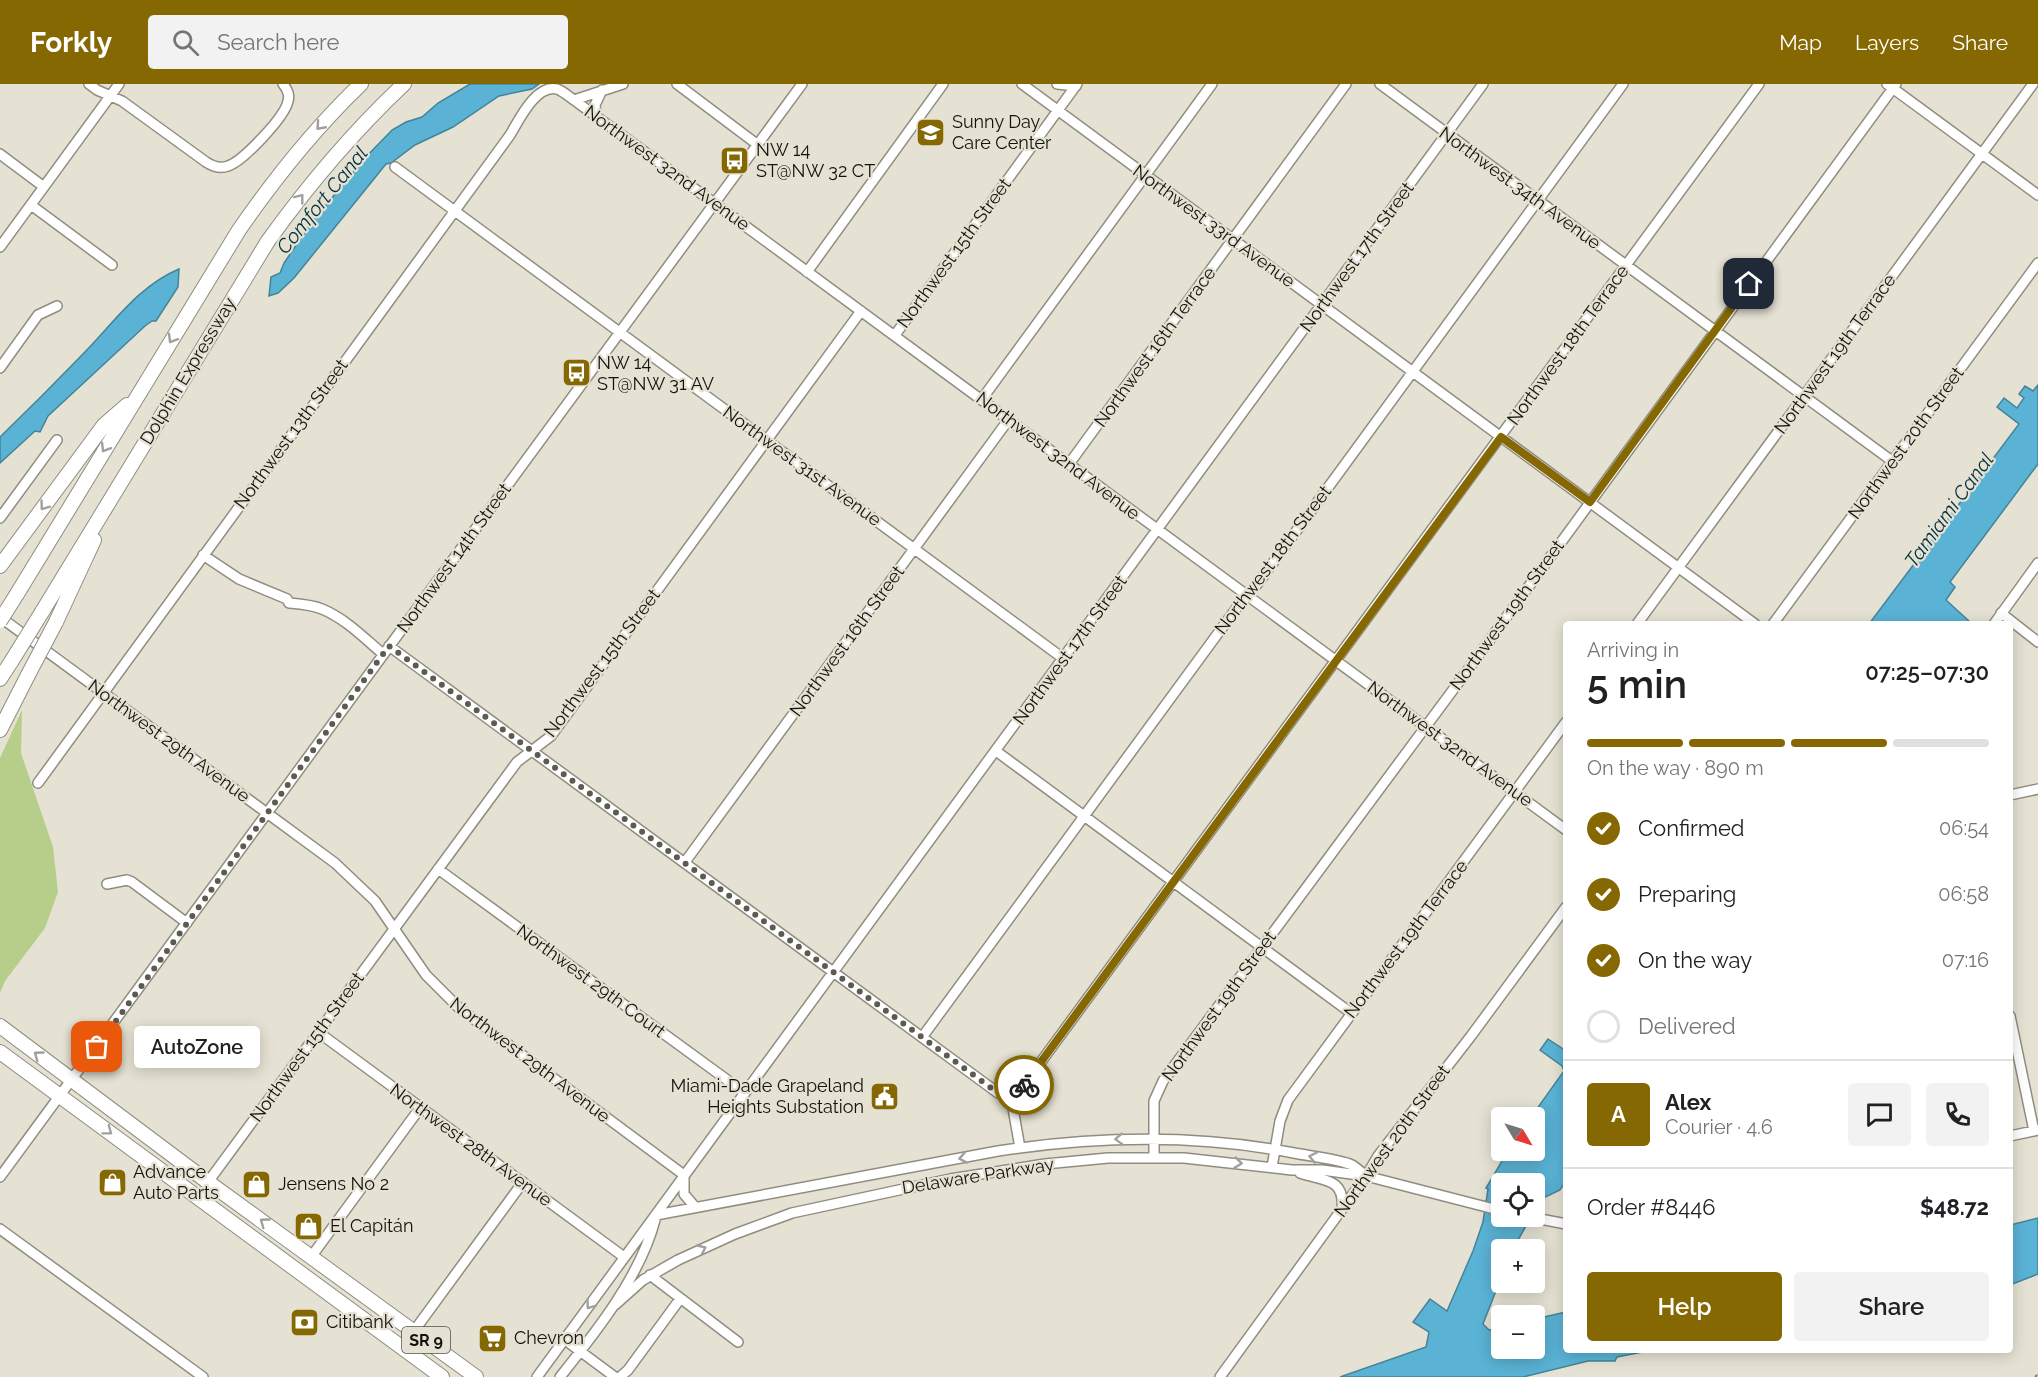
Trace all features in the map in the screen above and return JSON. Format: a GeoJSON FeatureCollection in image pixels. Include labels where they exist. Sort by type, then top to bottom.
{"type":"FeatureCollection","features":[{"type":"Feature","properties":{"kind":"highway","name":"Dolphin Expressway"},"geometry":{"type":"LineString","coordinates":[[0,619],[223,255],[258,203],[309,138],[361,84]]}},
{"type":"Feature","properties":{"kind":"highway","name":"Dolphin Expressway"},"geometry":{"type":"LineString","coordinates":[[0,679],[275,231],[341,148],[404,84]]}},
{"type":"Feature","properties":{"kind":"highway"},"geometry":{"type":"LineString","coordinates":[[0,566],[104,425],[136,398]]}},
{"type":"Feature","properties":{"kind":"highway"},"geometry":{"type":"LineString","coordinates":[[0,730],[56,622],[119,483]]}},
{"type":"Feature","properties":{"kind":"highway","name":"SR 9"},"geometry":{"type":"LineString","coordinates":[[0,1026],[208,1182],[476,1377]]}},
{"type":"Feature","properties":{"kind":"highway","name":"SR 9"},"geometry":{"type":"LineString","coordinates":[[0,1052],[442,1377]]}},
{"type":"Feature","properties":{"kind":"highway"},"geometry":{"type":"LineString","coordinates":[[281,1259],[291,1256],[299,1259],[311,1257]]}},
{"type":"Feature","properties":{"kind":"highway"},"geometry":{"type":"LineString","coordinates":[[309,1279],[336,1274]]}},
{"type":"Feature","properties":{"kind":"highway"},"geometry":{"type":"LineString","coordinates":[[387,1336],[414,1331]]}},
{"type":"Feature","properties":{"kind":"street"},"geometry":{"type":"LineString","coordinates":[[89,84],[122,101],[206,162],[221,168],[235,163],[285,110],[289,96],[283,84]]}},
{"type":"Feature","properties":{"kind":"street"},"geometry":{"type":"LineString","coordinates":[[0,247],[118,84]]}},
{"type":"Feature","properties":{"kind":"street"},"geometry":{"type":"LineString","coordinates":[[573,100],[623,84]]}},
{"type":"Feature","properties":{"kind":"street"},"geometry":{"type":"LineString","coordinates":[[677,84],[758,145]]}},
{"type":"Feature","properties":{"kind":"street","name":"Northwest 14th Street"},"geometry":{"type":"LineString","coordinates":[[1,1172],[73,1080],[802,84]]}},
{"type":"Feature","properties":{"kind":"street"},"geometry":{"type":"LineString","coordinates":[[807,272],[943,84]]}},
{"type":"Feature","properties":{"kind":"street","name":"Northwest 33rd Avenue"},"geometry":{"type":"LineString","coordinates":[[1023,84],[1751,621]]}},
{"type":"Feature","properties":{"kind":"street"},"geometry":{"type":"LineString","coordinates":[[1057,84],[1077,85]]}},
{"type":"Feature","properties":{"kind":"street"},"geometry":{"type":"LineString","coordinates":[[982,399],[1212,84]]}},
{"type":"Feature","properties":{"kind":"street","name":"Northwest 16th Terrace"},"geometry":{"type":"LineString","coordinates":[[1069,464],[1346,84]]}},
{"type":"Feature","properties":{"kind":"street","name":"Northwest 34th Avenue"},"geometry":{"type":"LineString","coordinates":[[1380,84],[1892,461]]}},
{"type":"Feature","properties":{"kind":"street","name":"Northwest 17th Street"},"geometry":{"type":"LineString","coordinates":[[537,1377],[1483,84]]}},
{"type":"Feature","properties":{"kind":"street","name":"Northwest 18th Street"},"geometry":{"type":"LineString","coordinates":[[923,1036],[1623,84]]}},
{"type":"Feature","properties":{"kind":"street","name":"Northwest 18th Terrace"},"geometry":{"type":"LineString","coordinates":[[1011,1097],[1021,1089],[1759,84]]}},
{"type":"Feature","properties":{"kind":"street","name":"Northwest 19th Terrace"},"geometry":{"type":"LineString","coordinates":[[1639,621],[2032,84]]}},
{"type":"Feature","properties":{"kind":"street","name":"Northwest 15th Street"},"geometry":{"type":"LineString","coordinates":[[895,335],[1077,85]]}},
{"type":"Feature","properties":{"kind":"street"},"geometry":{"type":"LineString","coordinates":[[1892,85],[2038,195]]}},
{"type":"Feature","properties":{"kind":"street","name":"Northwest 19th Street"},"geometry":{"type":"LineString","coordinates":[[1154,1158],[1154,1108],[1159,1088],[1590,502],[1892,85]]}},
{"type":"Feature","properties":{"kind":"street","name":"Northwest 32nd Avenue"},"geometry":{"type":"LineString","coordinates":[[548,89],[558,90],[596,116],[1563,828]]}},
{"type":"Feature","properties":{"kind":"street","name":"Northwest 13th Street"},"geometry":{"type":"LineString","coordinates":[[38,783],[455,211],[530,104],[540,93],[548,89]]}},
{"type":"Feature","properties":{"kind":"street"},"geometry":{"type":"LineString","coordinates":[[596,116],[595,105],[602,90]]}},
{"type":"Feature","properties":{"kind":"street"},"geometry":{"type":"LineString","coordinates":[[0,154],[44,187]]}},
{"type":"Feature","properties":{"kind":"street","name":"Northwest 31st Avenue"},"geometry":{"type":"LineString","coordinates":[[395,167],[1064,659]]}},
{"type":"Feature","properties":{"kind":"street"},"geometry":{"type":"LineString","coordinates":[[30,205],[112,265]]}},
{"type":"Feature","properties":{"kind":"street","name":"Northwest 20th Street"},"geometry":{"type":"LineString","coordinates":[[1775,621],[2038,263]]}},
{"type":"Feature","properties":{"kind":"street"},"geometry":{"type":"LineString","coordinates":[[0,368],[38,315],[57,306]]}},
{"type":"Feature","properties":{"kind":"street","name":"Northwest 15th Street"},"geometry":{"type":"LineString","coordinates":[[208,1182],[517,762],[551,736],[861,311]]}},
{"type":"Feature","properties":{"kind":"street","name":"Northwest 16th Street"},"geometry":{"type":"LineString","coordinates":[[685,862],[1009,419]]}},
{"type":"Feature","properties":{"kind":"street"},"geometry":{"type":"LineString","coordinates":[[0,518],[57,440]]}},
{"type":"Feature","properties":{"kind":"street"},"geometry":{"type":"LineString","coordinates":[[203,555],[239,579],[287,599],[290,603],[327,612],[355,630],[383,654]]}},
{"type":"Feature","properties":{"kind":"street"},"geometry":{"type":"LineString","coordinates":[[1996,621],[2038,563]]}},
{"type":"Feature","properties":{"kind":"street"},"geometry":{"type":"LineString","coordinates":[[2001,613],[2011,621]]}},
{"type":"Feature","properties":{"kind":"street","name":"Northwest 29th Avenue"},"geometry":{"type":"LineString","coordinates":[[0,619],[335,863],[380,907],[426,975],[464,1013],[684,1175]]}},
{"type":"Feature","properties":{"kind":"street"},"geometry":{"type":"LineString","coordinates":[[2013,622],[2038,642]]}},
{"type":"Feature","properties":{"kind":"street"},"geometry":{"type":"LineString","coordinates":[[389,646],[998,1093],[1011,1097],[1020,1148]]}},
{"type":"Feature","properties":{"kind":"street","name":"Northwest 19th Terrace"},"geometry":{"type":"LineString","coordinates":[[1272,1167],[1280,1121],[1288,1100],[1563,726]]}},
{"type":"Feature","properties":{"kind":"street"},"geometry":{"type":"LineString","coordinates":[[996,751],[1351,1013]]}},
{"type":"Feature","properties":{"kind":"street"},"geometry":{"type":"LineString","coordinates":[[2013,794],[2038,789]]}},
{"type":"Feature","properties":{"kind":"street","name":"Northwest 29th Court"},"geometry":{"type":"LineString","coordinates":[[438,869],[745,1093]]}},
{"type":"Feature","properties":{"kind":"street"},"geometry":{"type":"LineString","coordinates":[[107,884],[127,880],[132,882],[187,923]]}},
{"type":"Feature","properties":{"kind":"street","name":"Northwest 20th Street"},"geometry":{"type":"LineString","coordinates":[[1220,1377],[1342,1210],[1389,1140],[1471,1036],[1563,911]]}},
{"type":"Feature","properties":{"kind":"street"},"geometry":{"type":"LineString","coordinates":[[2013,1029],[2036,1130],[2013,1135]]}},
{"type":"Feature","properties":{"kind":"street","name":"Northwest 28th Avenue"},"geometry":{"type":"LineString","coordinates":[[318,1032],[624,1257]]}},
{"type":"Feature","properties":{"kind":"street"},"geometry":{"type":"LineString","coordinates":[[311,1257],[420,1108]]}},
{"type":"Feature","properties":{"kind":"street","name":"Delaware Parkway"},"geometry":{"type":"LineString","coordinates":[[656,1215],[1020,1148],[1108,1139],[1154,1138],[1275,1149],[1351,1165],[1366,1176]]}},
{"type":"Feature","properties":{"kind":"street","name":"Delaware Parkway"},"geometry":{"type":"LineString","coordinates":[[615,1305],[635,1285],[650,1275],[735,1234],[792,1213],[1009,1168],[1108,1158],[1217,1160],[1292,1170],[1322,1170],[1366,1176],[1491,1209]]}},
{"type":"Feature","properties":{"kind":"street"},"geometry":{"type":"LineString","coordinates":[[1292,1170],[1329,1181],[1337,1186],[1342,1195],[1342,1210]]}},
{"type":"Feature","properties":{"kind":"street"},"geometry":{"type":"LineString","coordinates":[[684,1175],[684,1194],[695,1207]]}},
{"type":"Feature","properties":{"kind":"street"},"geometry":{"type":"LineString","coordinates":[[414,1331],[523,1182]]}},
{"type":"Feature","properties":{"kind":"street","name":"Northwest 17th Street"},"geometry":{"type":"LineString","coordinates":[[560,1377],[615,1305],[651,1234],[656,1215]]}},
{"type":"Feature","properties":{"kind":"street"},"geometry":{"type":"LineString","coordinates":[[1545,1221],[1563,1224]]}},
{"type":"Feature","properties":{"kind":"street"},"geometry":{"type":"LineString","coordinates":[[0,1229],[203,1377]]}},
{"type":"Feature","properties":{"kind":"street"},"geometry":{"type":"LineString","coordinates":[[650,1275],[738,1342]]}},
{"type":"Feature","properties":{"kind":"street"},"geometry":{"type":"LineString","coordinates":[[620,1377],[628,1370],[680,1299]]}},
{"type":"Feature","properties":{"kind":"street"},"geometry":{"type":"LineString","coordinates":[[565,1340],[615,1377]]}},
{"type":"Feature","properties":{"kind":"green space"},"geometry":{"type":"Polygon","coordinates":[[[22,710],[21,753],[53,847],[58,892],[45,928],[5,981],[0,993],[0,758],[22,710]]]}},
{"type":"Feature","properties":{"kind":"water"},"geometry":{"type":"Polygon","coordinates":[[[470,84],[539,84],[532,89],[499,96],[453,127],[415,145],[391,163],[386,164],[294,278],[278,293],[269,296],[271,277],[280,273],[284,263],[312,222],[363,160],[392,130],[422,117],[438,103],[470,84]]]}},
{"type":"Feature","properties":{"kind":"water"},"geometry":{"type":"Polygon","coordinates":[[[179,269],[178,287],[156,321],[145,326],[48,416],[40,432],[35,431],[0,463],[0,437],[62,376],[126,307],[151,285],[179,269]]]}},
{"type":"Feature","properties":{"kind":"water"},"geometry":{"type":"Polygon","coordinates":[[[2038,385],[2038,464],[1950,582],[1955,587],[1946,600],[1969,621],[1871,621],[2019,424],[1997,407],[2004,398],[2017,408],[2024,398],[2019,394],[2025,386],[2033,391],[2038,385]]]}},
{"type":"Feature","properties":{"kind":"water"},"geometry":{"type":"Polygon","coordinates":[[[1548,1039],[1563,1049],[1563,1068],[1540,1050],[1548,1039]]]}},
{"type":"Feature","properties":{"kind":"water"},"geometry":{"type":"Polygon","coordinates":[[[1563,1072],[1563,1186],[1560,1190],[1545,1197],[1545,1173],[1495,1173],[1502,1161],[1545,1161],[1545,1107],[1538,1107],[1563,1072]]]}},
{"type":"Feature","properties":{"kind":"water"},"geometry":{"type":"Polygon","coordinates":[[[1491,1180],[1491,1227],[1525,1227],[1519,1239],[1491,1239],[1491,1293],[1495,1293],[1483,1324],[1491,1330],[1491,1359],[1545,1359],[1545,1317],[1563,1313],[1563,1353],[1638,1353],[1617,1357],[1615,1361],[1588,1361],[1523,1377],[1340,1377],[1426,1347],[1429,1332],[1413,1322],[1430,1299],[1447,1311],[1483,1222],[1488,1189],[1486,1188],[1491,1180]]]}},
{"type":"Feature","properties":{"kind":"water"},"geometry":{"type":"Polygon","coordinates":[[[2038,1218],[2038,1274],[2013,1284],[2013,1224],[2038,1218]]]}},
{"type":"Feature","properties":{"kind":"way so far"},"geometry":{"type":"LineString","coordinates":[[97,1047],[389,646],[998,1093],[1011,1097],[1024,1085]]}},
{"type":"Feature","properties":{"kind":"place","name":"Sunny Day Care Center"},"geometry":{"type":"Point","coordinates":[931,132]}},
{"type":"Feature","properties":{"kind":"place","name":"NW 14 ST@NW 32 CT"},"geometry":{"type":"Point","coordinates":[735,160]}},
{"type":"Feature","properties":{"kind":"place","name":"NW 14 ST@NW 31 AV"},"geometry":{"type":"Point","coordinates":[576,373]}},
{"type":"Feature","properties":{"kind":"place","name":"AutoZone"},"geometry":{"type":"Point","coordinates":[97,1047]}},
{"type":"Feature","properties":{"kind":"place","name":"Miami-Dade Grapeland Heights Substation"},"geometry":{"type":"Point","coordinates":[885,1096]}},
{"type":"Feature","properties":{"kind":"place","name":"Advance Auto Parts"},"geometry":{"type":"Point","coordinates":[112,1182]}},
{"type":"Feature","properties":{"kind":"place","name":"Jensens No 2"},"geometry":{"type":"Point","coordinates":[257,1184]}},
{"type":"Feature","properties":{"kind":"place","name":"El Capitán"},"geometry":{"type":"Point","coordinates":[309,1226]}},
{"type":"Feature","properties":{"kind":"place","name":"Citibank"},"geometry":{"type":"Point","coordinates":[305,1322]}},
{"type":"Feature","properties":{"kind":"place","name":"Chevron"},"geometry":{"type":"Point","coordinates":[493,1338]}},
{"type":"Feature","properties":{"kind":"route"},"geometry":{"type":"LineString","coordinates":[[1024,1085],[1501,437],[1590,502],[1749,284]]}},
{"type":"Feature","properties":{"kind":"water label","name":"Comfort Canal"},"geometry":{"type":"Point","coordinates":[322,200]}},
{"type":"Feature","properties":{"kind":"water label","name":"Tamiami Canal"},"geometry":{"type":"Point","coordinates":[1949,510]}}]}
